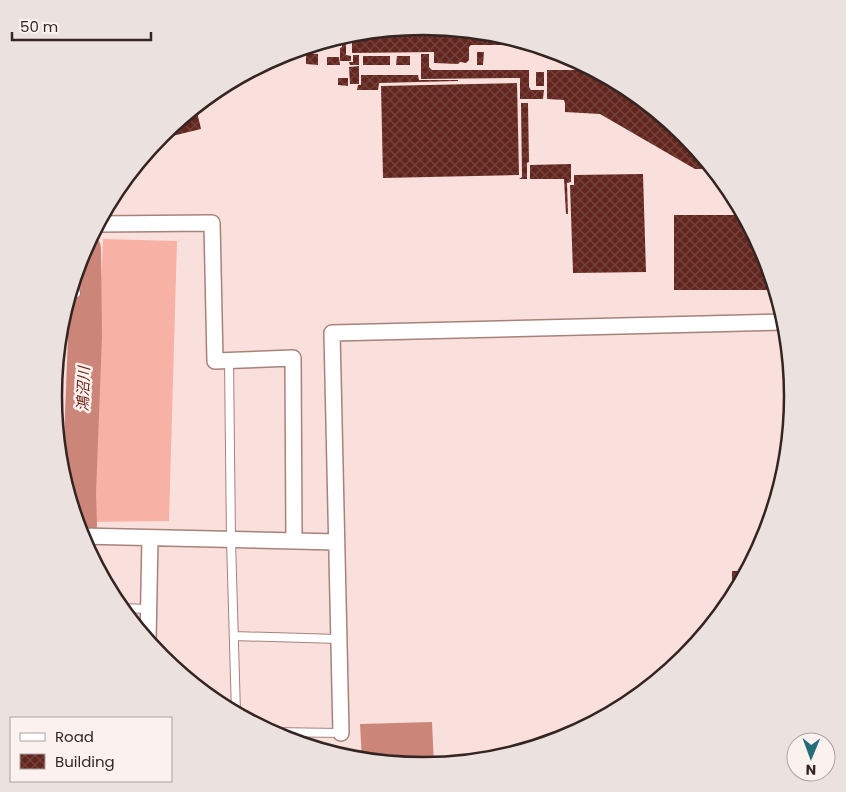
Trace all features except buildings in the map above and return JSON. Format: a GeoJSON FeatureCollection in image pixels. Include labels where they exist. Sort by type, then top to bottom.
{"type":"FeatureCollection","features":[{"type":"Feature","properties":{"kind":"street"},"geometry":{"type":"LineString","coordinates":[[105,224],[212,223],[215,361],[293,358],[294,541]]}},
{"type":"Feature","properties":{"kind":"street"},"geometry":{"type":"LineString","coordinates":[[341,734],[332,333],[776,322]]}},
{"type":"Feature","properties":{"kind":"street"},"geometry":{"type":"LineString","coordinates":[[90,536],[336,542]]}},
{"type":"Feature","properties":{"kind":"street"},"geometry":{"type":"LineString","coordinates":[[148,630],[150,538]]}},
{"type":"Feature","properties":{"kind":"lane"},"geometry":{"type":"LineString","coordinates":[[228,361],[236,705]]}},
{"type":"Feature","properties":{"kind":"lane"},"geometry":{"type":"LineString","coordinates":[[131,608],[149,609]]}},
{"type":"Feature","properties":{"kind":"lane"},"geometry":{"type":"LineString","coordinates":[[234,636],[339,639]]}},
{"type":"Feature","properties":{"kind":"lane"},"geometry":{"type":"LineString","coordinates":[[292,733],[341,734]]}},
{"type":"Feature","properties":{"kind":"shaded area"},"geometry":{"type":"Polygon","coordinates":[[[103,239],[177,241],[169,521],[90,522],[103,239]]]}},
{"type":"Feature","properties":{"kind":"shaded area"},"geometry":{"type":"Polygon","coordinates":[[[432,722],[434,757],[399,756],[362,751],[360,724],[432,722]]]}},
{"type":"Feature","properties":{"kind":"waterway","name":"鴻沼川"},"geometry":{"type":"LineString","coordinates":[[79,507],[85,336],[84,271]]}}]}
